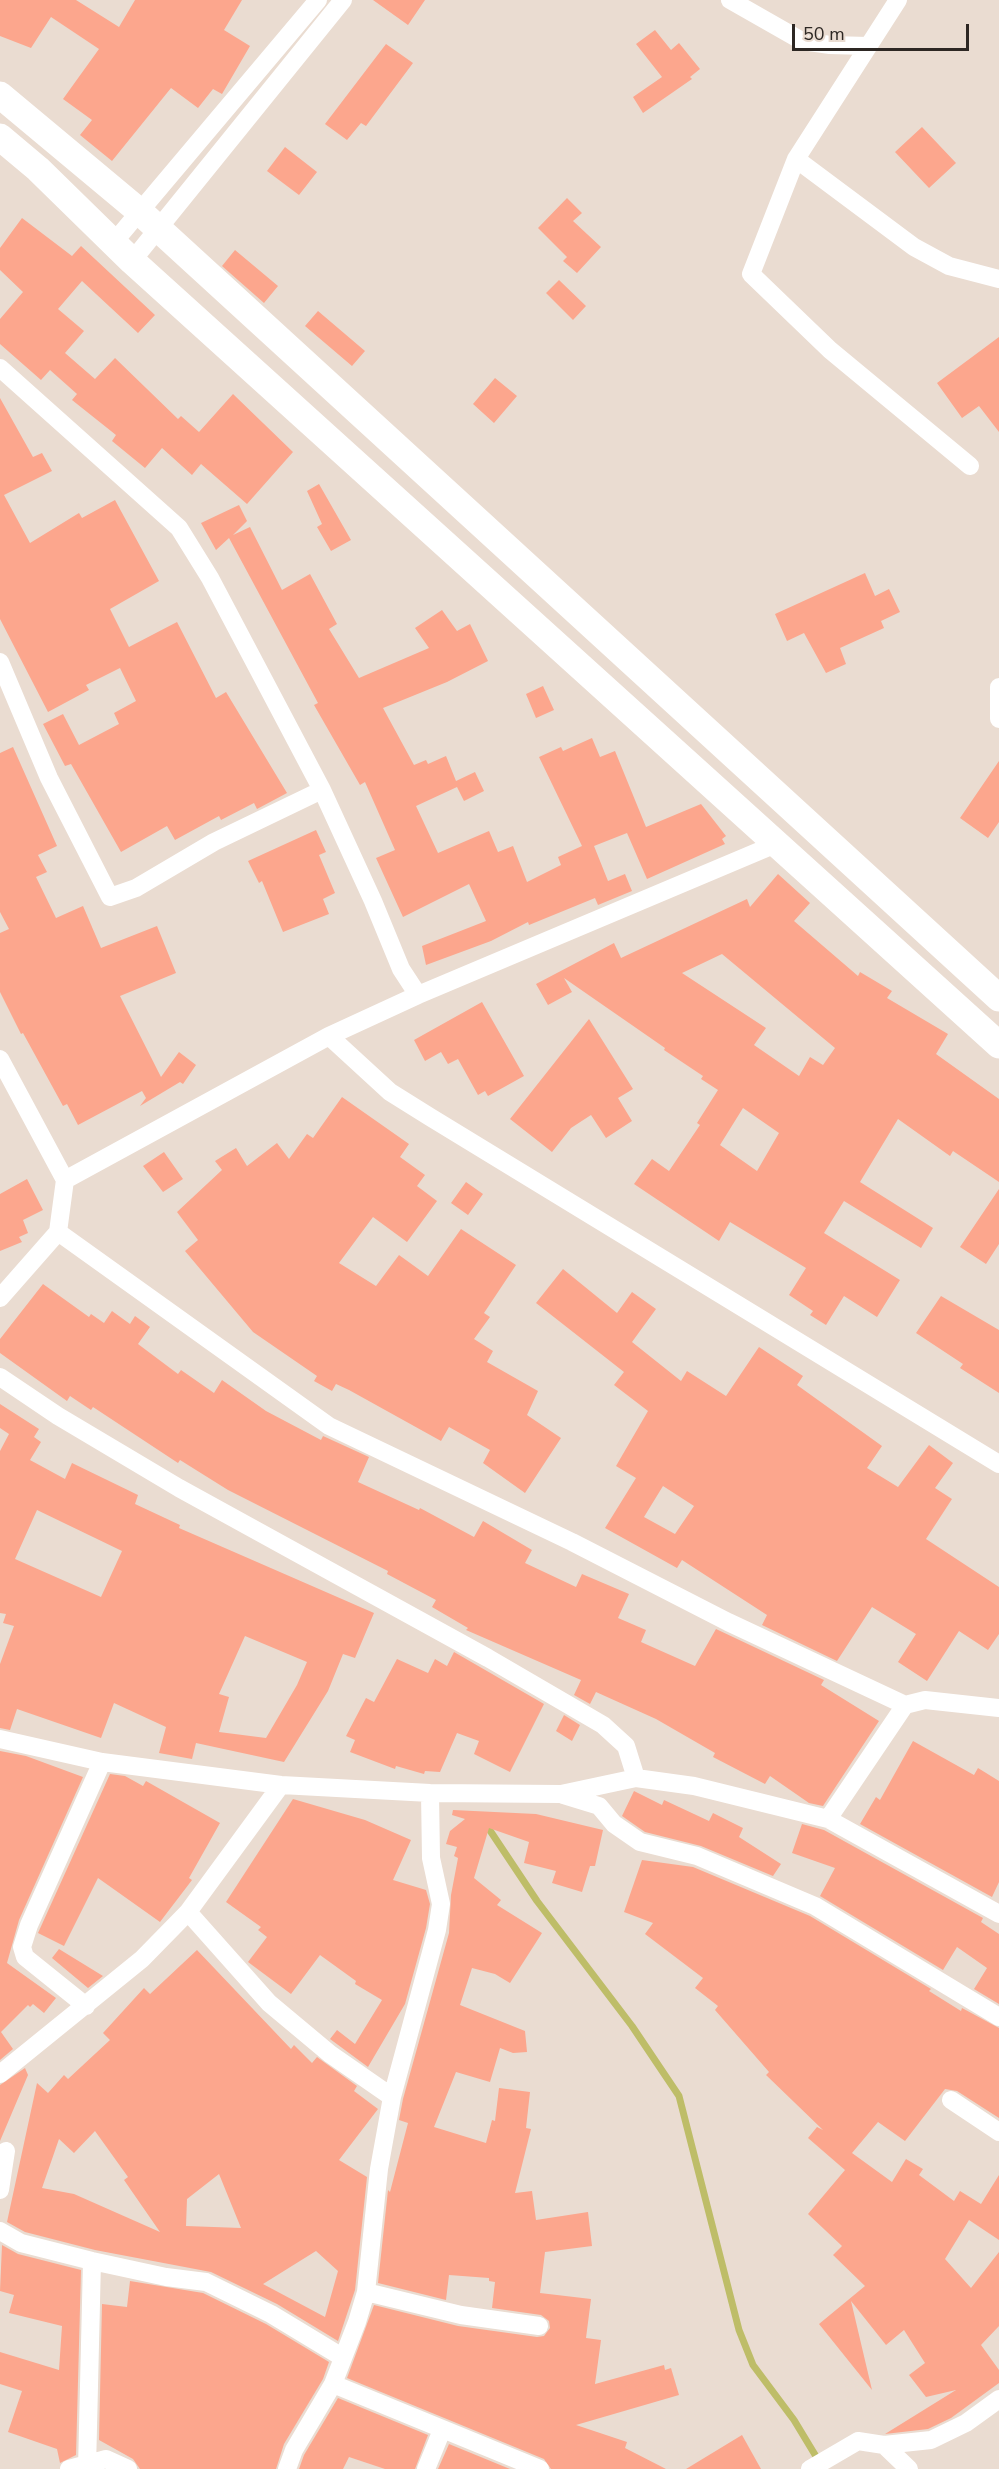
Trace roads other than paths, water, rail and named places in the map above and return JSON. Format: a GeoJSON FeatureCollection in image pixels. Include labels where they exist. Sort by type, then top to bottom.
{"type":"FeatureCollection","features":[{"type":"Feature","properties":{"kind":"main road"},"geometry":{"type":"LineString","coordinates":[[0,95],[148,220],[999,998]]}},
{"type":"Feature","properties":{"kind":"main road"},"geometry":{"type":"LineString","coordinates":[[0,137],[999,1045]]}},
{"type":"Feature","properties":{"kind":"street"},"geometry":{"type":"LineString","coordinates":[[123,251],[318,0]]}},
{"type":"Feature","properties":{"kind":"street"},"geometry":{"type":"LineString","coordinates":[[123,251],[343,0]]}},
{"type":"Feature","properties":{"kind":"street"},"geometry":{"type":"LineString","coordinates":[[730,0],[802,41],[830,45],[868,46]]}},
{"type":"Feature","properties":{"kind":"street"},"geometry":{"type":"LineString","coordinates":[[898,0],[796,159],[751,274],[830,350],[970,466]]}},
{"type":"Feature","properties":{"kind":"street"},"geometry":{"type":"LineString","coordinates":[[796,159],[914,247],[950,266],[999,279]]}},
{"type":"Feature","properties":{"kind":"street"},"geometry":{"type":"LineString","coordinates":[[0,368],[179,528],[210,578],[322,790],[373,901],[401,969],[418,995]]}},
{"type":"Feature","properties":{"kind":"street"},"geometry":{"type":"LineString","coordinates":[[0,662],[49,778],[110,897],[136,888],[214,842],[322,790]]}},
{"type":"Feature","properties":{"kind":"street"},"geometry":{"type":"LineString","coordinates":[[999,687],[999,719]]}},
{"type":"Feature","properties":{"kind":"street"},"geometry":{"type":"LineString","coordinates":[[65,1180],[329,1036],[418,995],[776,844]]}},
{"type":"Feature","properties":{"kind":"street"},"geometry":{"type":"LineString","coordinates":[[329,1036],[390,1092],[999,1464]]}},
{"type":"Feature","properties":{"kind":"street"},"geometry":{"type":"LineString","coordinates":[[0,1059],[65,1180],[58,1232],[0,1298]]}},
{"type":"Feature","properties":{"kind":"street"},"geometry":{"type":"LineString","coordinates":[[58,1232],[329,1426],[572,1542],[728,1622],[905,1705],[925,1700],[999,1708]]}},
{"type":"Feature","properties":{"kind":"street"},"geometry":{"type":"LineString","coordinates":[[0,1377],[58,1416],[179,1488],[467,1646],[603,1725],[626,1746],[636,1778]]}},
{"type":"Feature","properties":{"kind":"street"},"geometry":{"type":"LineString","coordinates":[[828,1819],[905,1705]]}},
{"type":"Feature","properties":{"kind":"street"},"geometry":{"type":"LineString","coordinates":[[0,1739],[102,1762],[281,1785],[430,1792],[561,1794],[636,1778],[694,1786],[828,1819],[999,1914]]}},
{"type":"Feature","properties":{"kind":"street"},"geometry":{"type":"LineString","coordinates":[[86,2006],[25,1957],[22,1947],[29,1925],[102,1762]]}},
{"type":"Feature","properties":{"kind":"street"},"geometry":{"type":"LineString","coordinates":[[0,2074],[142,1959],[188,1912],[281,1785]]}},
{"type":"Feature","properties":{"kind":"street"},"geometry":{"type":"LineString","coordinates":[[287,2469],[294,2450],[333,2384],[366,2292],[379,2169],[392,2097],[437,1930],[441,1904],[431,1858],[430,1792]]}},
{"type":"Feature","properties":{"kind":"street"},"geometry":{"type":"LineString","coordinates":[[561,1794],[599,1806],[614,1824],[640,1842],[697,1856],[815,1906],[999,2017]]}},
{"type":"Feature","properties":{"kind":"street"},"geometry":{"type":"LineString","coordinates":[[188,1912],[269,2003],[330,2054],[392,2097]]}},
{"type":"Feature","properties":{"kind":"street"},"geometry":{"type":"LineString","coordinates":[[951,2100],[999,2132]]}},
{"type":"Feature","properties":{"kind":"street"},"geometry":{"type":"LineString","coordinates":[[0,2190],[6,2151]]}},
{"type":"Feature","properties":{"kind":"street"},"geometry":{"type":"LineString","coordinates":[[0,2231],[21,2243],[92,2261],[166,2277],[206,2282],[271,2314],[342,2357]]}},
{"type":"Feature","properties":{"kind":"street"},"geometry":{"type":"LineString","coordinates":[[88,2467],[92,2261]]}},
{"type":"Feature","properties":{"kind":"street"},"geometry":{"type":"LineString","coordinates":[[366,2292],[461,2315],[539,2326]]}},
{"type":"Feature","properties":{"kind":"street"},"geometry":{"type":"LineString","coordinates":[[333,2384],[540,2469]]}},
{"type":"Feature","properties":{"kind":"street"},"geometry":{"type":"LineString","coordinates":[[811,2468],[858,2441],[884,2445],[931,2440],[966,2422],[999,2399]]}},
{"type":"Feature","properties":{"kind":"street"},"geometry":{"type":"LineString","coordinates":[[426,2469],[442,2430]]}},
{"type":"Feature","properties":{"kind":"street"},"geometry":{"type":"LineString","coordinates":[[884,2445],[909,2469]]}},
{"type":"Feature","properties":{"kind":"street"},"geometry":{"type":"LineString","coordinates":[[69,2469],[88,2467],[106,2459],[128,2469]]}},
{"type":"Feature","properties":{"kind":"waterway"},"geometry":{"type":"LineString","coordinates":[[485,1823],[537,1901],[632,2026],[679,2096],[739,2330],[753,2365],[794,2420],[820,2463]]}}]}
